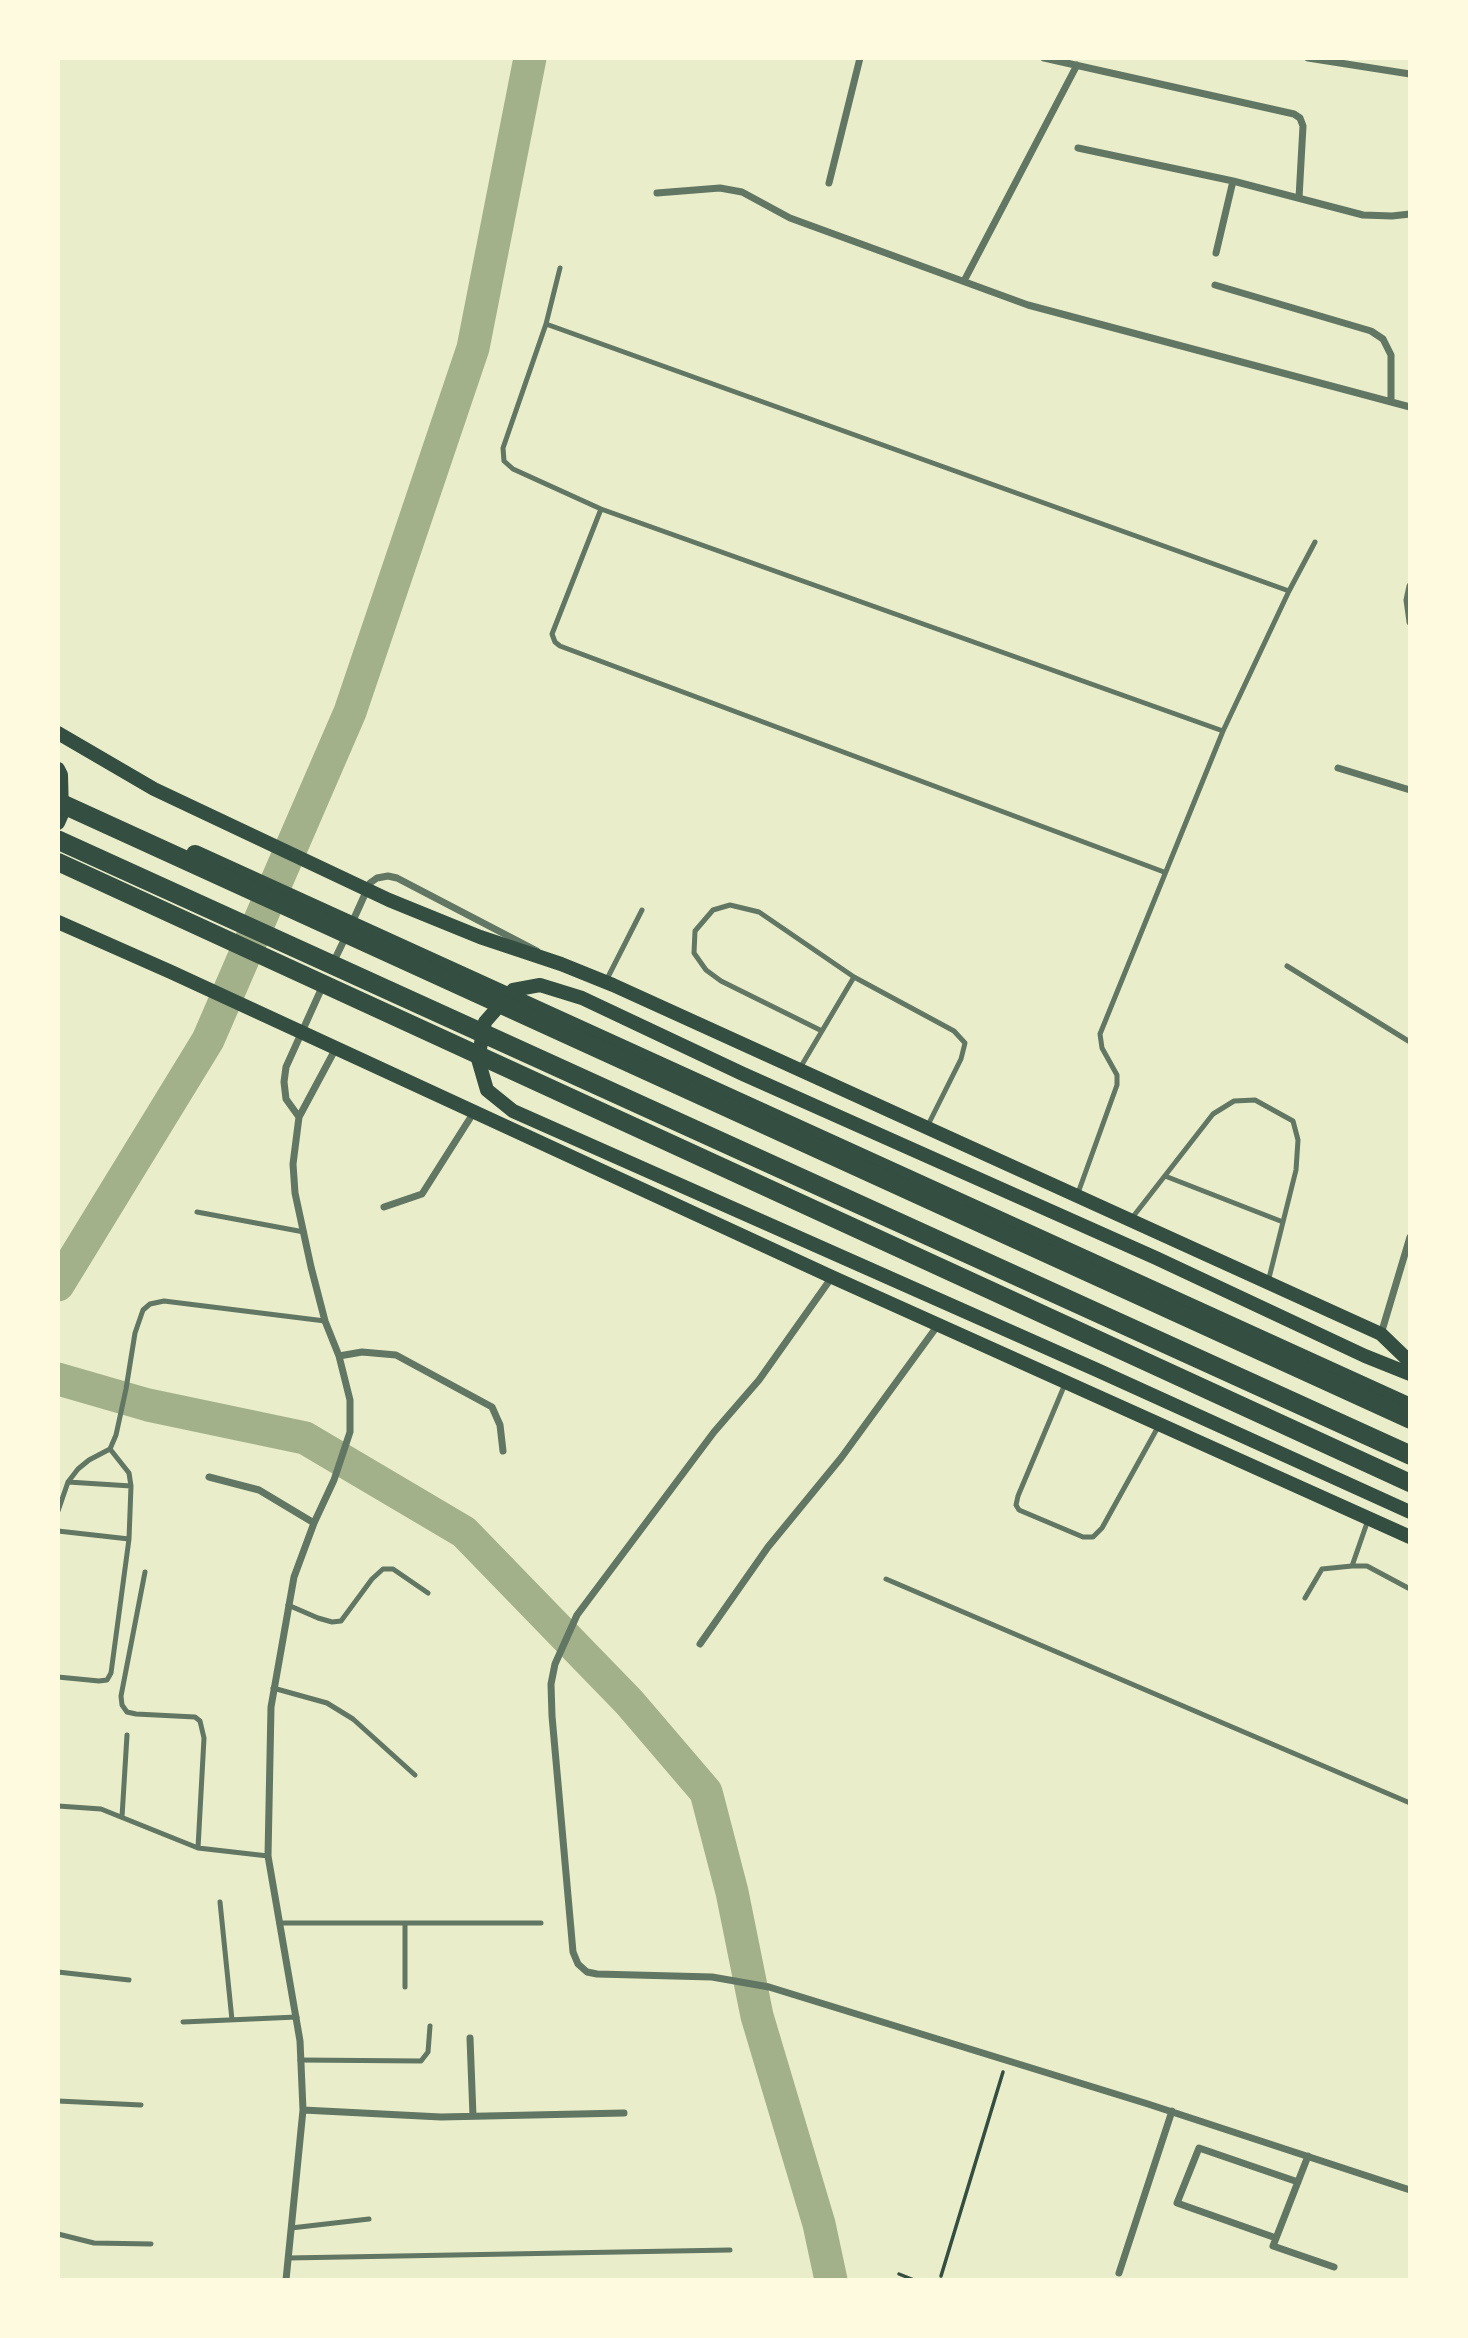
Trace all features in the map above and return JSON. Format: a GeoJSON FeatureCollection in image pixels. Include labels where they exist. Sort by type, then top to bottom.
{"type":"FeatureCollection","features":[{"type":"Feature","properties":{"kind":"highway"},"geometry":{"type":"LineString","coordinates":[[58,791],[1410,1407]]}},
{"type":"Feature","properties":{"kind":"highway"},"geometry":{"type":"LineString","coordinates":[[58,802],[1410,1419]]}},
{"type":"Feature","properties":{"kind":"highway"},"geometry":{"type":"LineString","coordinates":[[58,840],[1410,1455]]}},
{"type":"Feature","properties":{"kind":"highway"},"geometry":{"type":"LineString","coordinates":[[58,862],[1410,1483]]}},
{"type":"Feature","properties":{"kind":"main road"},"geometry":{"type":"LineString","coordinates":[[58,733],[154,789],[389,900],[480,937],[606,982],[1381,1334],[1410,1362]]}},
{"type":"Feature","properties":{"kind":"main road"},"geometry":{"type":"LineString","coordinates":[[58,769],[61,775],[62,814],[58,823]]}},
{"type":"Feature","properties":{"kind":"main road"},"geometry":{"type":"LineString","coordinates":[[58,922],[832,1277],[1410,1536]]}},
{"type":"Feature","properties":{"kind":"main road"},"geometry":{"type":"LineString","coordinates":[[1410,1374],[1364,1356],[1156,1258],[743,1074],[582,998],[540,985],[513,990],[485,1022],[478,1059],[487,1090],[513,1111],[1410,1512]]}},
{"type":"Feature","properties":{"kind":"street"},"geometry":{"type":"LineString","coordinates":[[828,183],[860,58]]}},
{"type":"Feature","properties":{"kind":"street"},"geometry":{"type":"LineString","coordinates":[[1044,58],[1294,114],[1300,118],[1303,126],[1299,198]]}},
{"type":"Feature","properties":{"kind":"street"},"geometry":{"type":"LineString","coordinates":[[1308,58],[1410,74]]}},
{"type":"Feature","properties":{"kind":"street"},"geometry":{"type":"LineString","coordinates":[[964,281],[1077,65]]}},
{"type":"Feature","properties":{"kind":"street"},"geometry":{"type":"LineString","coordinates":[[1078,148],[1233,181],[1363,215],[1410,214]]}},
{"type":"Feature","properties":{"kind":"street"},"geometry":{"type":"LineString","coordinates":[[1216,253],[1233,181]]}},
{"type":"Feature","properties":{"kind":"street"},"geometry":{"type":"LineString","coordinates":[[657,193],[720,188],[742,192],[790,218],[1028,305],[1410,407]]}},
{"type":"Feature","properties":{"kind":"street"},"geometry":{"type":"LineString","coordinates":[[1215,285],[1371,331],[1383,339],[1391,355],[1391,401]]}},
{"type":"Feature","properties":{"kind":"street"},"geometry":{"type":"LineString","coordinates":[[1410,586],[1407,600],[1410,622]]}},
{"type":"Feature","properties":{"kind":"street"},"geometry":{"type":"LineString","coordinates":[[1338,768],[1410,790]]}},
{"type":"Feature","properties":{"kind":"street"},"geometry":{"type":"LineString","coordinates":[[299,1117],[286,1099],[286,1068],[370,883],[377,878],[397,878],[561,964]]}},
{"type":"Feature","properties":{"kind":"street"},"geometry":{"type":"LineString","coordinates":[[286,2280],[303,2110],[296,2017],[268,1856],[273,1688],[294,1577],[351,1432],[349,1400],[339,1356],[325,1321],[295,1193],[293,1164],[299,1117],[332,1046]]}},
{"type":"Feature","properties":{"kind":"street"},"geometry":{"type":"LineString","coordinates":[[384,1207],[422,1194],[474,1112]]}},
{"type":"Feature","properties":{"kind":"street"},"geometry":{"type":"LineString","coordinates":[[1381,1334],[1410,1240]]}},
{"type":"Feature","properties":{"kind":"street"},"geometry":{"type":"LineString","coordinates":[[832,1277],[759,1380],[714,1432],[577,1615],[555,1664],[551,1684],[552,1716],[573,1952],[578,1964],[587,1972],[597,1974],[712,1977],[769,1987],[1172,2112],[1410,2190]]}},
{"type":"Feature","properties":{"kind":"street"},"geometry":{"type":"LineString","coordinates":[[700,1644],[768,1548],[841,1458],[939,1324]]}},
{"type":"Feature","properties":{"kind":"street"},"geometry":{"type":"LineString","coordinates":[[339,1356],[362,1352],[396,1355],[492,1407],[500,1425],[503,1451]]}},
{"type":"Feature","properties":{"kind":"street"},"geometry":{"type":"LineString","coordinates":[[209,1477],[258,1490],[314,1523]]}},
{"type":"Feature","properties":{"kind":"street"},"geometry":{"type":"LineString","coordinates":[[470,2038],[473,2116]]}},
{"type":"Feature","properties":{"kind":"street"},"geometry":{"type":"LineString","coordinates":[[303,2110],[440,2117],[624,2113]]}},
{"type":"Feature","properties":{"kind":"street"},"geometry":{"type":"LineString","coordinates":[[1119,2273],[1172,2112]]}},
{"type":"Feature","properties":{"kind":"street"},"geometry":{"type":"LineString","coordinates":[[1276,2238],[1177,2203],[1199,2148],[1298,2182]]}},
{"type":"Feature","properties":{"kind":"street"},"geometry":{"type":"LineString","coordinates":[[1308,2156],[1273,2246],[1334,2267]]}},
{"type":"Feature","properties":{"kind":"lane"},"geometry":{"type":"LineString","coordinates":[[560,268],[546,324],[503,448],[504,461],[513,469],[601,509],[1223,731]]}},
{"type":"Feature","properties":{"kind":"lane"},"geometry":{"type":"LineString","coordinates":[[546,324],[1289,591]]}},
{"type":"Feature","properties":{"kind":"lane"},"geometry":{"type":"LineString","coordinates":[[601,509],[552,634],[560,646],[1164,872]]}},
{"type":"Feature","properties":{"kind":"lane"},"geometry":{"type":"LineString","coordinates":[[1076,1196],[1117,1085],[1117,1075],[1102,1048],[1100,1034],[1223,731],[1315,542]]}},
{"type":"Feature","properties":{"kind":"lane"},"geometry":{"type":"LineString","coordinates":[[822,1031],[721,981],[706,970],[694,953],[695,931],[713,909],[730,905],[759,912],[854,977],[954,1031],[965,1043],[961,1059],[927,1128]]}},
{"type":"Feature","properties":{"kind":"lane"},"geometry":{"type":"LineString","coordinates":[[606,982],[642,910]]}},
{"type":"Feature","properties":{"kind":"lane"},"geometry":{"type":"LineString","coordinates":[[1287,966],[1410,1042]]}},
{"type":"Feature","properties":{"kind":"lane"},"geometry":{"type":"LineString","coordinates":[[799,1070],[854,977]]}},
{"type":"Feature","properties":{"kind":"lane"},"geometry":{"type":"LineString","coordinates":[[1130,1220],[1213,1114],[1234,1101],[1255,1100],[1293,1121],[1298,1140],[1296,1170],[1268,1283]]}},
{"type":"Feature","properties":{"kind":"lane"},"geometry":{"type":"LineString","coordinates":[[1165,1176],[1283,1222]]}},
{"type":"Feature","properties":{"kind":"lane"},"geometry":{"type":"LineString","coordinates":[[197,1212],[304,1232]]}},
{"type":"Feature","properties":{"kind":"lane"},"geometry":{"type":"LineString","coordinates":[[58,1511],[68,1482],[78,1469],[110,1449],[116,1435],[126,1389],[135,1333],[143,1310],[150,1304],[163,1301],[325,1321]]}},
{"type":"Feature","properties":{"kind":"lane"},"geometry":{"type":"LineString","coordinates":[[1066,1381],[1018,1496],[1016,1505],[1019,1510],[1083,1537],[1093,1536],[1102,1528],[1160,1424]]}},
{"type":"Feature","properties":{"kind":"lane"},"geometry":{"type":"LineString","coordinates":[[58,1677],[99,1681],[107,1680],[111,1672],[129,1539],[131,1486],[130,1473],[110,1449]]}},
{"type":"Feature","properties":{"kind":"lane"},"geometry":{"type":"LineString","coordinates":[[68,1482],[131,1486]]}},
{"type":"Feature","properties":{"kind":"lane"},"geometry":{"type":"LineString","coordinates":[[1352,1566],[1369,1518]]}},
{"type":"Feature","properties":{"kind":"lane"},"geometry":{"type":"LineString","coordinates":[[58,1531],[129,1539]]}},
{"type":"Feature","properties":{"kind":"lane"},"geometry":{"type":"LineString","coordinates":[[1305,1598],[1322,1569],[1352,1566],[1367,1566],[1410,1589]]}},
{"type":"Feature","properties":{"kind":"lane"},"geometry":{"type":"LineString","coordinates":[[288,1605],[318,1618],[332,1622],[341,1621],[372,1579],[383,1569],[393,1569],[428,1593]]}},
{"type":"Feature","properties":{"kind":"lane"},"geometry":{"type":"LineString","coordinates":[[145,1572],[121,1696],[122,1705],[127,1712],[136,1714],[195,1717],[200,1721],[204,1738],[198,1848]]}},
{"type":"Feature","properties":{"kind":"lane"},"geometry":{"type":"LineString","coordinates":[[886,1579],[1410,1803]]}},
{"type":"Feature","properties":{"kind":"lane"},"geometry":{"type":"LineString","coordinates":[[273,1688],[327,1703],[353,1718],[415,1775]]}},
{"type":"Feature","properties":{"kind":"lane"},"geometry":{"type":"LineString","coordinates":[[122,1817],[127,1735]]}},
{"type":"Feature","properties":{"kind":"lane"},"geometry":{"type":"LineString","coordinates":[[58,1806],[101,1809],[198,1848],[268,1856]]}},
{"type":"Feature","properties":{"kind":"lane"},"geometry":{"type":"LineString","coordinates":[[220,1902],[232,2020]]}},
{"type":"Feature","properties":{"kind":"lane"},"geometry":{"type":"LineString","coordinates":[[279,1923],[541,1923]]}},
{"type":"Feature","properties":{"kind":"lane"},"geometry":{"type":"LineString","coordinates":[[405,1923],[405,1987]]}},
{"type":"Feature","properties":{"kind":"lane"},"geometry":{"type":"LineString","coordinates":[[58,1972],[129,1980]]}},
{"type":"Feature","properties":{"kind":"lane"},"geometry":{"type":"LineString","coordinates":[[183,2022],[296,2017]]}},
{"type":"Feature","properties":{"kind":"lane"},"geometry":{"type":"LineString","coordinates":[[300,2060],[421,2061],[428,2052],[430,2026]]}},
{"type":"Feature","properties":{"kind":"lane"},"geometry":{"type":"LineString","coordinates":[[58,2101],[141,2105]]}},
{"type":"Feature","properties":{"kind":"lane"},"geometry":{"type":"LineString","coordinates":[[291,2228],[369,2219]]}},
{"type":"Feature","properties":{"kind":"lane"},"geometry":{"type":"LineString","coordinates":[[58,2234],[94,2243],[151,2244]]}},
{"type":"Feature","properties":{"kind":"lane"},"geometry":{"type":"LineString","coordinates":[[288,2258],[730,2250]]}},
{"type":"Feature","properties":{"kind":"path"},"geometry":{"type":"LineString","coordinates":[[941,2276],[1007,2060]]}},
{"type":"Feature","properties":{"kind":"path"},"geometry":{"type":"LineString","coordinates":[[899,2274],[914,2280]]}},
{"type":"Feature","properties":{"kind":"waterway"},"geometry":{"type":"LineString","coordinates":[[58,1285],[208,1040],[350,712],[473,348],[530,58]]}},
{"type":"Feature","properties":{"kind":"waterway"},"geometry":{"type":"LineString","coordinates":[[58,1379],[148,1405],[305,1438],[464,1532],[629,1702],[706,1792],[732,1892],[757,2016],[819,2224],[831,2280]]}}]}
